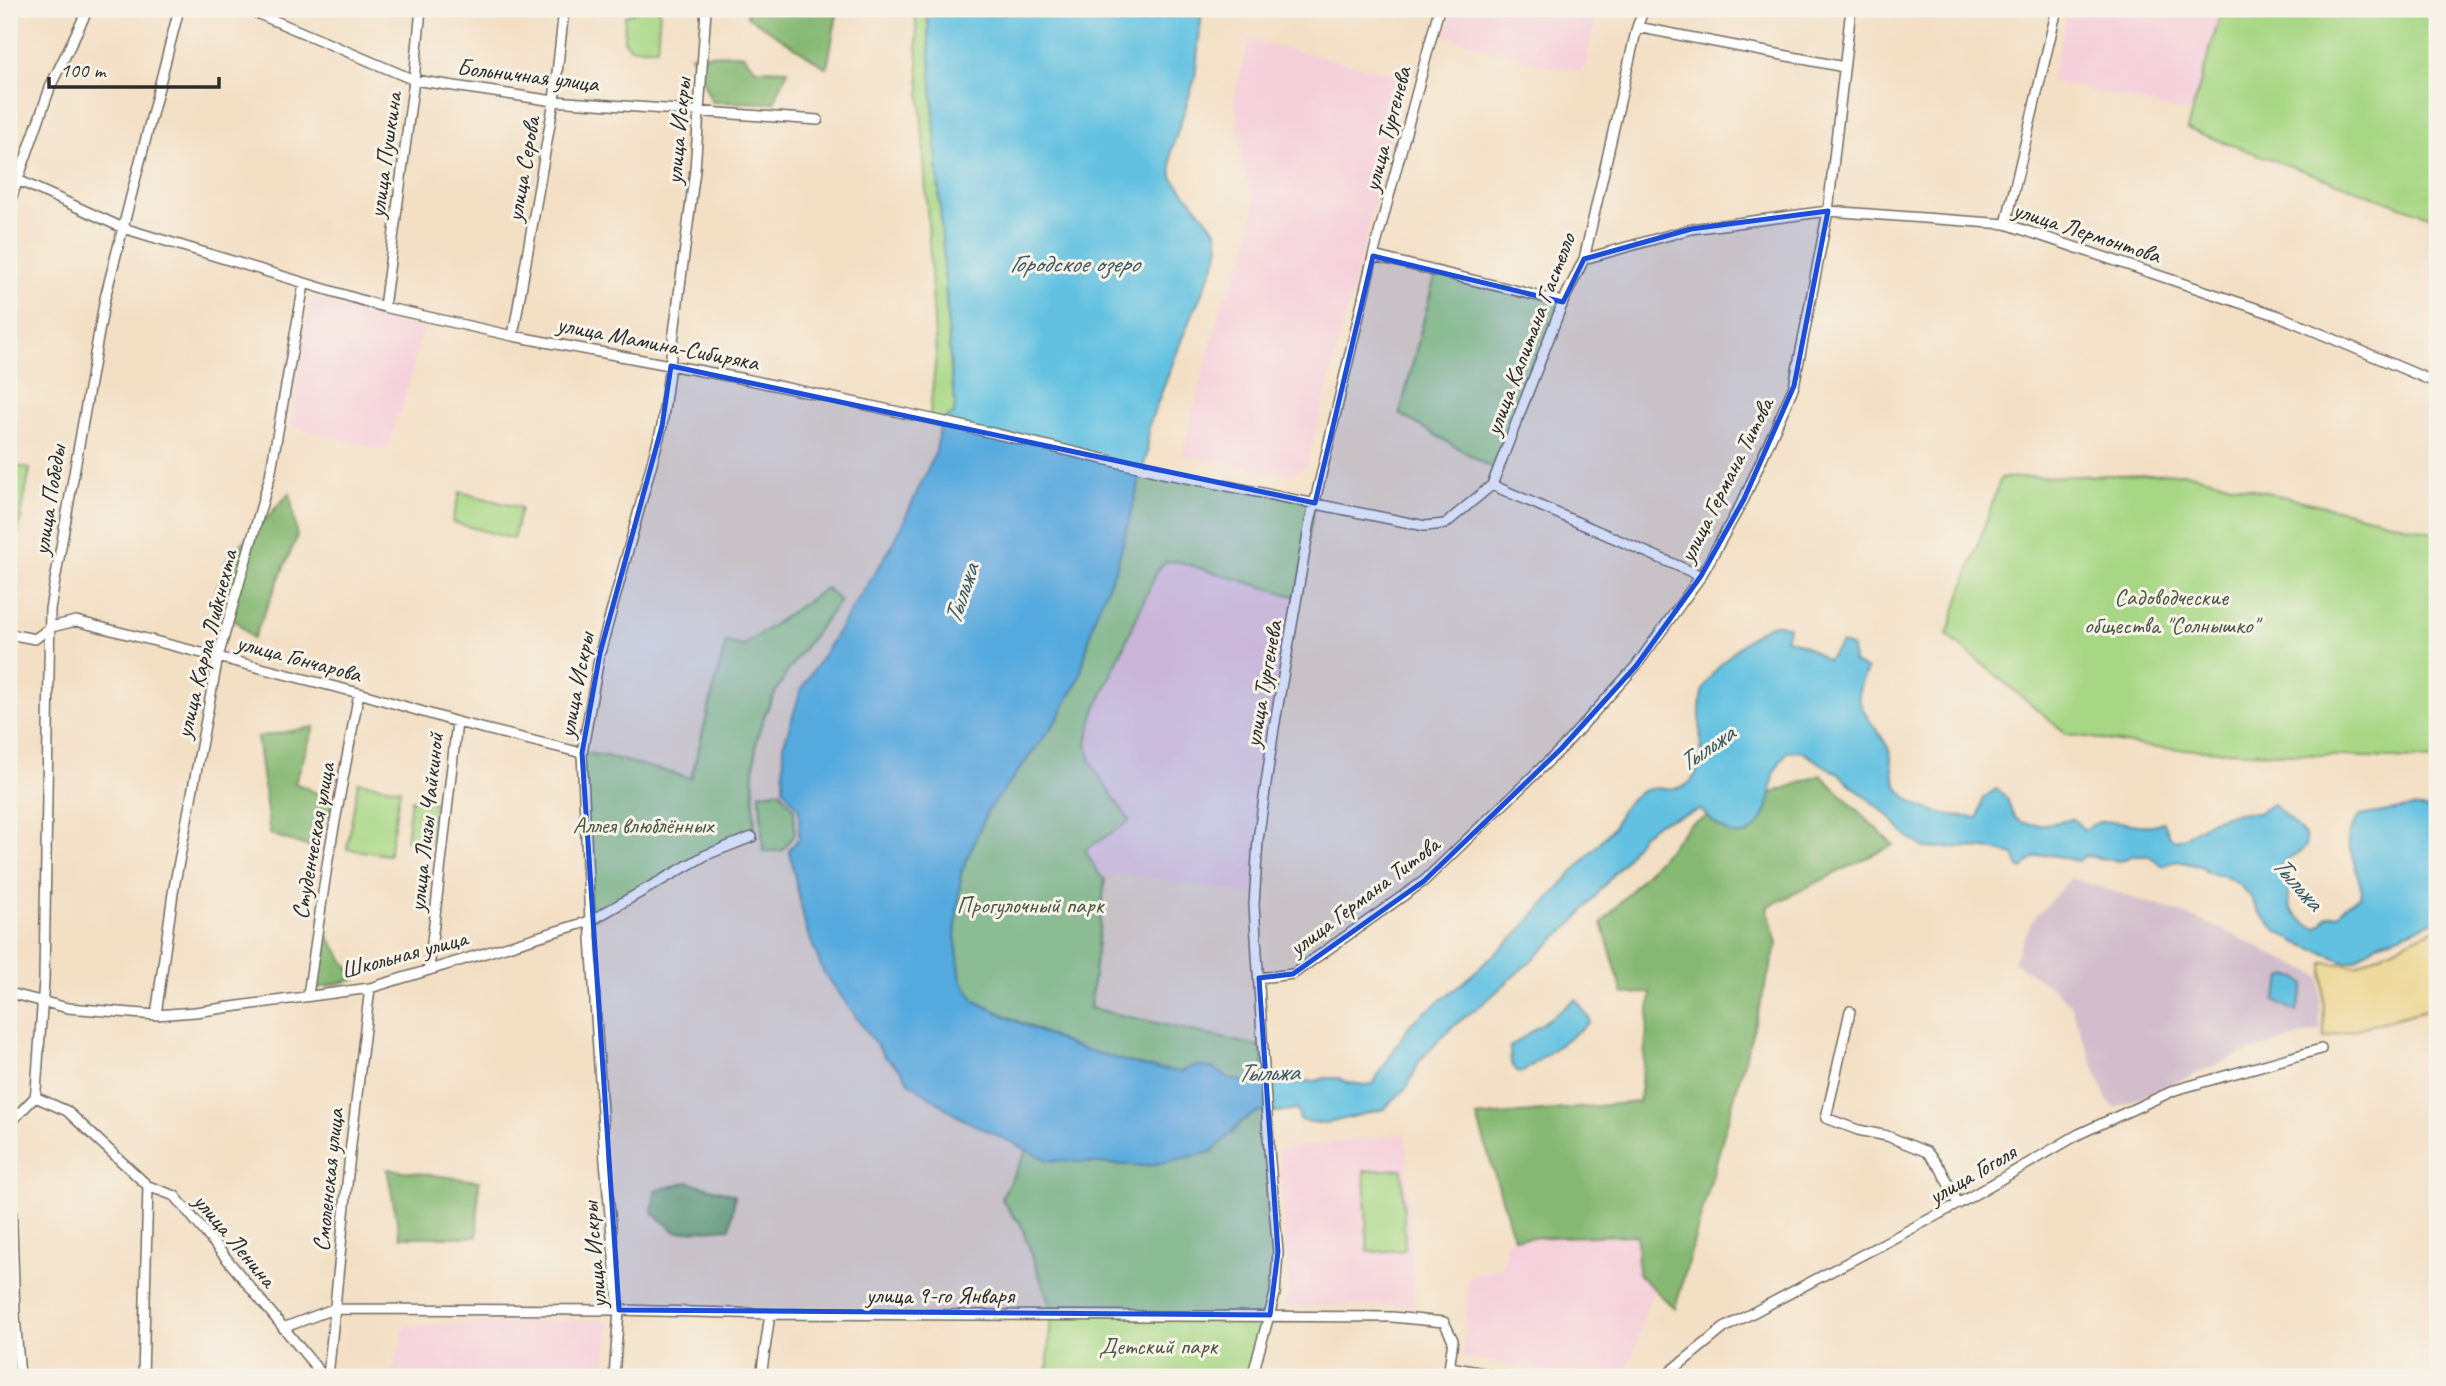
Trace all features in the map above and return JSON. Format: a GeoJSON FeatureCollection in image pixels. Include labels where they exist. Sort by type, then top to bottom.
{"type":"FeatureCollection","features":[{"type":"Feature","properties":{"kind":"street"},"geometry":{"type":"LineString","coordinates":[[9,14],[11,9]]}},
{"type":"Feature","properties":{"kind":"street"},"geometry":{"type":"LineString","coordinates":[[9,205],[13,178],[51,85],[88,9]]}},
{"type":"Feature","properties":{"kind":"street","name":"улица Победы"},"geometry":{"type":"LineString","coordinates":[[35,1097],[43,1002],[50,610],[104,298],[179,9]]}},
{"type":"Feature","properties":{"kind":"street","name":"Больничная улица"},"geometry":{"type":"LineString","coordinates":[[247,9],[414,80],[554,101],[818,120]]}},
{"type":"Feature","properties":{"kind":"street","name":"улица Пушкина"},"geometry":{"type":"LineString","coordinates":[[384,307],[421,9]]}},
{"type":"Feature","properties":{"kind":"street","name":"улица Серова"},"geometry":{"type":"LineString","coordinates":[[513,336],[554,101],[564,9]]}},
{"type":"Feature","properties":{"kind":"street","name":"улица Искры"},"geometry":{"type":"LineString","coordinates":[[614,1377],[619,1310],[605,1161],[582,753],[600,653],[662,426],[700,112],[706,9]]}},
{"type":"Feature","properties":{"kind":"street","name":"улица Тургенева"},"geometry":{"type":"LineString","coordinates":[[1252,1377],[1275,1294],[1278,1252],[1254,905],[1258,840],[1274,728],[1315,503],[1373,256],[1439,9]]}},
{"type":"Feature","properties":{"kind":"street","name":"улица Капитана Гастелло"},"geometry":{"type":"LineString","coordinates":[[1315,503],[1425,526],[1445,524],[1492,485],[1563,302],[1584,259],[1637,27],[1644,9]]}},
{"type":"Feature","properties":{"kind":"street","name":"улица Германа Титова"},"geometry":{"type":"LineString","coordinates":[[1259,978],[1293,974],[1424,881],[1562,748],[1636,666],[1701,576],[1744,499],[1794,386],[1828,211],[1851,9]]}},
{"type":"Feature","properties":{"kind":"street"},"geometry":{"type":"LineString","coordinates":[[2006,224],[2057,9]]}},
{"type":"Feature","properties":{"kind":"street"},"geometry":{"type":"LineString","coordinates":[[1637,27],[1844,67]]}},
{"type":"Feature","properties":{"kind":"street","name":"улица Мамина-Сибиряка"},"geometry":{"type":"LineString","coordinates":[[13,178],[123,228],[384,307],[513,336],[750,380],[1163,473],[1315,503]]}},
{"type":"Feature","properties":{"kind":"street","name":"улица Лермонтова"},"geometry":{"type":"LineString","coordinates":[[1584,259],[1691,229],[1828,211],[2006,224],[2279,316],[2437,383]]}},
{"type":"Feature","properties":{"kind":"street"},"geometry":{"type":"LineString","coordinates":[[1373,256],[1563,302]]}},
{"type":"Feature","properties":{"kind":"street","name":"улица Карла Либкнехта"},"geometry":{"type":"LineString","coordinates":[[156,1014],[173,893],[218,657],[270,476],[304,284]]}},
{"type":"Feature","properties":{"kind":"street"},"geometry":{"type":"LineString","coordinates":[[1492,485],[1701,576]]}},
{"type":"Feature","properties":{"kind":"street","name":"улица Гончарова"},"geometry":{"type":"LineString","coordinates":[[9,635],[35,639],[51,627],[76,621],[582,753]]}},
{"type":"Feature","properties":{"kind":"street","name":"Студенческая улица"},"geometry":{"type":"LineString","coordinates":[[308,995],[328,859],[359,693]]}},
{"type":"Feature","properties":{"kind":"street","name":"улица Лизы Чайкиной"},"geometry":{"type":"LineString","coordinates":[[429,968],[457,722]]}},
{"type":"Feature","properties":{"kind":"street","name":"Школьная улица"},"geometry":{"type":"LineString","coordinates":[[9,993],[68,1008],[156,1014],[195,1012],[370,988],[590,920],[706,855],[752,837]]}},
{"type":"Feature","properties":{"kind":"street","name":"Смоленская улица"},"geometry":{"type":"LineString","coordinates":[[326,1377],[370,988]]}},
{"type":"Feature","properties":{"kind":"street"},"geometry":{"type":"LineString","coordinates":[[1850,1011],[1826,1118],[1927,1152],[1941,1169],[1958,1204]]}},
{"type":"Feature","properties":{"kind":"street","name":"улица Гоголя"},"geometry":{"type":"LineString","coordinates":[[1664,1377],[1724,1328],[1958,1204],[2079,1134],[2192,1084],[2320,1049]]}},
{"type":"Feature","properties":{"kind":"street"},"geometry":{"type":"LineString","coordinates":[[9,1124],[35,1097]]}},
{"type":"Feature","properties":{"kind":"street","name":"улица Ленина"},"geometry":{"type":"LineString","coordinates":[[35,1097],[67,1111],[148,1186],[175,1196],[326,1377]]}},
{"type":"Feature","properties":{"kind":"street"},"geometry":{"type":"LineString","coordinates":[[9,1139],[12,1320],[20,1377]]}},
{"type":"Feature","properties":{"kind":"street"},"geometry":{"type":"LineString","coordinates":[[143,1377],[148,1186]]}},
{"type":"Feature","properties":{"kind":"street"},"geometry":{"type":"LineString","coordinates":[[283,1328],[333,1309]]}},
{"type":"Feature","properties":{"kind":"street","name":"улица 9-го Января"},"geometry":{"type":"LineString","coordinates":[[333,1309],[1392,1317],[1444,1322],[1452,1340],[1449,1372],[1504,1377]]}},
{"type":"Feature","properties":{"kind":"street"},"geometry":{"type":"LineString","coordinates":[[761,1377],[770,1314]]}},
{"type":"Feature","properties":{"kind":"highlighted area"},"geometry":{"type":"Polygon","coordinates":[[[1828,211],[1794,386],[1744,499],[1701,576],[1636,666],[1562,748],[1424,881],[1293,974],[1259,978],[1278,1252],[1270,1315],[619,1310],[582,753],[600,653],[662,426],[671,366],[1315,503],[1373,256],[1563,302],[1584,259],[1691,229],[1828,211]]]}},
{"type":"Feature","properties":{"kind":"shaded area"},"geometry":{"type":"Polygon","coordinates":[[[1453,9],[1598,9],[1585,66],[1580,71],[1544,65],[1446,36],[1453,9]]]}},
{"type":"Feature","properties":{"kind":"shaded area"},"geometry":{"type":"Polygon","coordinates":[[[2068,9],[2222,9],[2192,114],[2051,81],[2068,9]]]}},
{"type":"Feature","properties":{"kind":"shaded area"},"geometry":{"type":"Polygon","coordinates":[[[1249,40],[1404,76],[1367,234],[1307,466],[1289,475],[1182,455],[1219,311],[1245,257],[1254,207],[1244,171],[1234,98],[1249,40]]]}},
{"type":"Feature","properties":{"kind":"shaded area"},"geometry":{"type":"Polygon","coordinates":[[[312,297],[423,329],[388,451],[291,425],[297,392],[293,390],[312,297]]]}},
{"type":"Feature","properties":{"kind":"shaded area"},"geometry":{"type":"Polygon","coordinates":[[[1169,560],[1297,597],[1254,896],[1120,873],[1105,880],[1085,849],[1130,821],[1090,760],[1087,742],[1089,727],[1159,569],[1169,560]]]}},
{"type":"Feature","properties":{"kind":"shaded area"},"geometry":{"type":"Polygon","coordinates":[[[2071,878],[2178,912],[2221,929],[2320,977],[2320,1030],[2244,1053],[2115,1108],[2107,1100],[2069,1002],[2013,962],[2032,921],[2071,878]]]}},
{"type":"Feature","properties":{"kind":"shaded area"},"geometry":{"type":"Polygon","coordinates":[[[1406,1134],[1414,1305],[1283,1306],[1289,1290],[1278,1149],[1406,1134]]]}},
{"type":"Feature","properties":{"kind":"shaded area"},"geometry":{"type":"Polygon","coordinates":[[[1650,1224],[1668,1240],[1626,1377],[1579,1377],[1463,1357],[1469,1277],[1503,1267],[1507,1240],[1650,1224]]]}},
{"type":"Feature","properties":{"kind":"shaded area"},"geometry":{"type":"Polygon","coordinates":[[[610,1320],[604,1377],[390,1377],[406,1325],[610,1320]]]}},
{"type":"Feature","properties":{"kind":"green space"},"geometry":{"type":"Polygon","coordinates":[[[634,9],[660,9],[657,48],[631,48],[624,41],[625,16],[634,12],[634,9]]]}},
{"type":"Feature","properties":{"kind":"green space"},"geometry":{"type":"Polygon","coordinates":[[[747,9],[838,9],[827,68],[747,16],[747,9]]]}},
{"type":"Feature","properties":{"kind":"green space"},"geometry":{"type":"Polygon","coordinates":[[[915,9],[927,9],[955,402],[954,414],[941,421],[931,419],[930,413],[936,355],[915,9]]]}},
{"type":"Feature","properties":{"kind":"green space"},"geometry":{"type":"Polygon","coordinates":[[[2222,9],[2437,9],[2437,219],[2187,129],[2222,9]]]}},
{"type":"Feature","properties":{"kind":"green space"},"geometry":{"type":"Polygon","coordinates":[[[742,54],[756,69],[788,70],[774,103],[712,102],[691,55],[742,54]]]}},
{"type":"Feature","properties":{"kind":"green space"},"geometry":{"type":"Polygon","coordinates":[[[1436,271],[1563,302],[1497,471],[1400,414],[1436,271]]]}},
{"type":"Feature","properties":{"kind":"green space"},"geometry":{"type":"Polygon","coordinates":[[[9,464],[30,469],[17,537],[9,535],[9,464]]]}},
{"type":"Feature","properties":{"kind":"green space","name":"Прогулочный парк"},"geometry":{"type":"Polygon","coordinates":[[[1143,468],[1315,503],[1297,597],[1176,561],[1165,562],[1158,569],[1094,713],[1087,742],[1090,760],[1130,821],[1085,850],[1105,880],[1090,1008],[1262,1047],[1265,1083],[1230,1079],[1214,1069],[1193,1066],[1181,1072],[1147,1067],[1072,1046],[975,1001],[961,980],[955,936],[961,873],[987,812],[1057,720],[1079,679],[1095,616],[1117,565],[1143,468]]]}},
{"type":"Feature","properties":{"kind":"green space","name":"Садоводческие общества \"Солнышко\""},"geometry":{"type":"Polygon","coordinates":[[[2186,473],[2437,533],[2437,760],[2156,748],[2067,734],[1947,635],[2001,478],[2186,473]]]}},
{"type":"Feature","properties":{"kind":"green space"},"geometry":{"type":"Polygon","coordinates":[[[460,492],[521,508],[513,539],[452,522],[460,492]]]}},
{"type":"Feature","properties":{"kind":"green space"},"geometry":{"type":"Polygon","coordinates":[[[290,493],[297,537],[253,639],[214,597],[227,559],[290,493]]]}},
{"type":"Feature","properties":{"kind":"green space","name":"Аллея влюблённых"},"geometry":{"type":"Polygon","coordinates":[[[826,588],[840,601],[784,677],[760,728],[754,766],[755,835],[706,855],[590,921],[582,753],[606,756],[691,778],[726,642],[743,646],[826,588]]]}},
{"type":"Feature","properties":{"kind":"green space"},"geometry":{"type":"Polygon","coordinates":[[[314,727],[295,783],[336,802],[309,847],[270,834],[257,737],[314,727]]]}},
{"type":"Feature","properties":{"kind":"green space"},"geometry":{"type":"Polygon","coordinates":[[[1821,775],[1893,845],[1767,907],[1777,944],[1675,1309],[1638,1274],[1637,1235],[1514,1238],[1477,1117],[1639,1102],[1651,993],[1623,994],[1602,923],[1691,823],[1821,775]]]}},
{"type":"Feature","properties":{"kind":"green space"},"geometry":{"type":"Polygon","coordinates":[[[358,782],[400,789],[389,855],[347,849],[358,782]]]}},
{"type":"Feature","properties":{"kind":"green space"},"geometry":{"type":"Polygon","coordinates":[[[780,791],[794,808],[795,834],[782,851],[763,851],[760,793],[780,791]]]}},
{"type":"Feature","properties":{"kind":"green space"},"geometry":{"type":"Polygon","coordinates":[[[411,799],[435,802],[430,842],[406,840],[411,799]]]}},
{"type":"Feature","properties":{"kind":"green space"},"geometry":{"type":"Polygon","coordinates":[[[324,930],[356,979],[315,989],[324,930]]]}},
{"type":"Feature","properties":{"kind":"green space","name":"Детский парк"},"geometry":{"type":"Polygon","coordinates":[[[1258,1112],[1267,1112],[1278,1252],[1275,1294],[1252,1377],[1047,1377],[1051,1315],[1049,1302],[1020,1222],[1001,1198],[1027,1150],[1048,1160],[1146,1166],[1232,1134],[1243,1120],[1258,1112]]]}},
{"type":"Feature","properties":{"kind":"green space"},"geometry":{"type":"Polygon","coordinates":[[[387,1169],[479,1181],[477,1237],[400,1237],[387,1169]]]}},
{"type":"Feature","properties":{"kind":"green space"},"geometry":{"type":"Polygon","coordinates":[[[1402,1169],[1405,1250],[1368,1252],[1364,1171],[1402,1169]]]}},
{"type":"Feature","properties":{"kind":"green space"},"geometry":{"type":"Polygon","coordinates":[[[689,1182],[735,1195],[730,1228],[676,1232],[652,1212],[655,1190],[689,1182]]]}},
{"type":"Feature","properties":{"kind":"sand"},"geometry":{"type":"Polygon","coordinates":[[[2437,928],[2437,1007],[2324,1038],[2323,963],[2356,965],[2437,928]]]}},
{"type":"Feature","properties":{"kind":"water","name":"Городское озеро"},"geometry":{"type":"Polygon","coordinates":[[[927,9],[1202,9],[1195,78],[1171,152],[1172,177],[1217,232],[1219,247],[1215,263],[1149,425],[1147,455],[1117,565],[1095,616],[1079,679],[1057,720],[987,812],[961,873],[955,936],[961,980],[975,1001],[1072,1046],[1147,1067],[1181,1072],[1193,1066],[1204,1067],[1214,1069],[1230,1079],[1256,1084],[1338,1078],[1349,1083],[1373,1084],[1410,1024],[1465,981],[1516,935],[1614,827],[1632,798],[1649,789],[1682,787],[1692,780],[1699,763],[1700,703],[1706,684],[1744,643],[1765,628],[1776,624],[1789,627],[1785,638],[1805,646],[1827,660],[1842,643],[1852,648],[1853,662],[1867,670],[1859,691],[1865,714],[1888,748],[1897,786],[1906,797],[1922,807],[1950,815],[1978,818],[1983,798],[1996,789],[2007,799],[2014,816],[2025,823],[2042,824],[2074,819],[2084,830],[2108,821],[2146,826],[2163,822],[2169,836],[2175,840],[2212,820],[2237,813],[2257,813],[2273,804],[2305,835],[2306,846],[2282,863],[2278,871],[2287,888],[2292,910],[2316,928],[2328,916],[2339,914],[2345,906],[2361,896],[2362,890],[2348,841],[2349,833],[2359,816],[2412,807],[2436,810],[2437,920],[2377,944],[2356,959],[2346,962],[2298,943],[2277,931],[2238,884],[2224,876],[2208,873],[2200,866],[2177,861],[2162,866],[2148,856],[2132,856],[2120,861],[2086,856],[2078,861],[2042,855],[2031,860],[2023,869],[2019,867],[2014,855],[1994,850],[1964,847],[1924,848],[1903,833],[1890,817],[1838,774],[1801,751],[1787,752],[1775,771],[1767,809],[1753,831],[1745,835],[1728,832],[1701,810],[1660,822],[1642,835],[1624,862],[1575,921],[1485,1002],[1452,1027],[1420,1060],[1408,1086],[1384,1109],[1324,1124],[1300,1120],[1297,1109],[1258,1112],[1243,1120],[1212,1152],[1146,1166],[1048,1160],[960,1118],[909,1082],[900,1069],[885,1057],[823,971],[806,929],[789,850],[799,838],[799,809],[783,788],[784,744],[801,690],[894,542],[936,451],[941,421],[954,414],[927,9]]]}},
{"type":"Feature","properties":{"kind":"water"},"geometry":{"type":"Polygon","coordinates":[[[2287,975],[2297,978],[2305,985],[2296,1012],[2275,1000],[2283,977],[2287,975]]]}},
{"type":"Feature","properties":{"kind":"water"},"geometry":{"type":"Polygon","coordinates":[[[1576,999],[1590,1020],[1589,1023],[1523,1072],[1517,1071],[1511,1063],[1510,1047],[1576,999]]]}},
{"type":"Feature","properties":{"kind":"water label","name":"Тыльжа"},"geometry":{"type":"Point","coordinates":[961,594]}},
{"type":"Feature","properties":{"kind":"water label","name":"Тыльжа"},"geometry":{"type":"Point","coordinates":[1706,748]}},
{"type":"Feature","properties":{"kind":"water label","name":"Тыльжа"},"geometry":{"type":"Point","coordinates":[2298,883]}},
{"type":"Feature","properties":{"kind":"water label","name":"Тыльжа"},"geometry":{"type":"Point","coordinates":[1268,1072]}}]}
